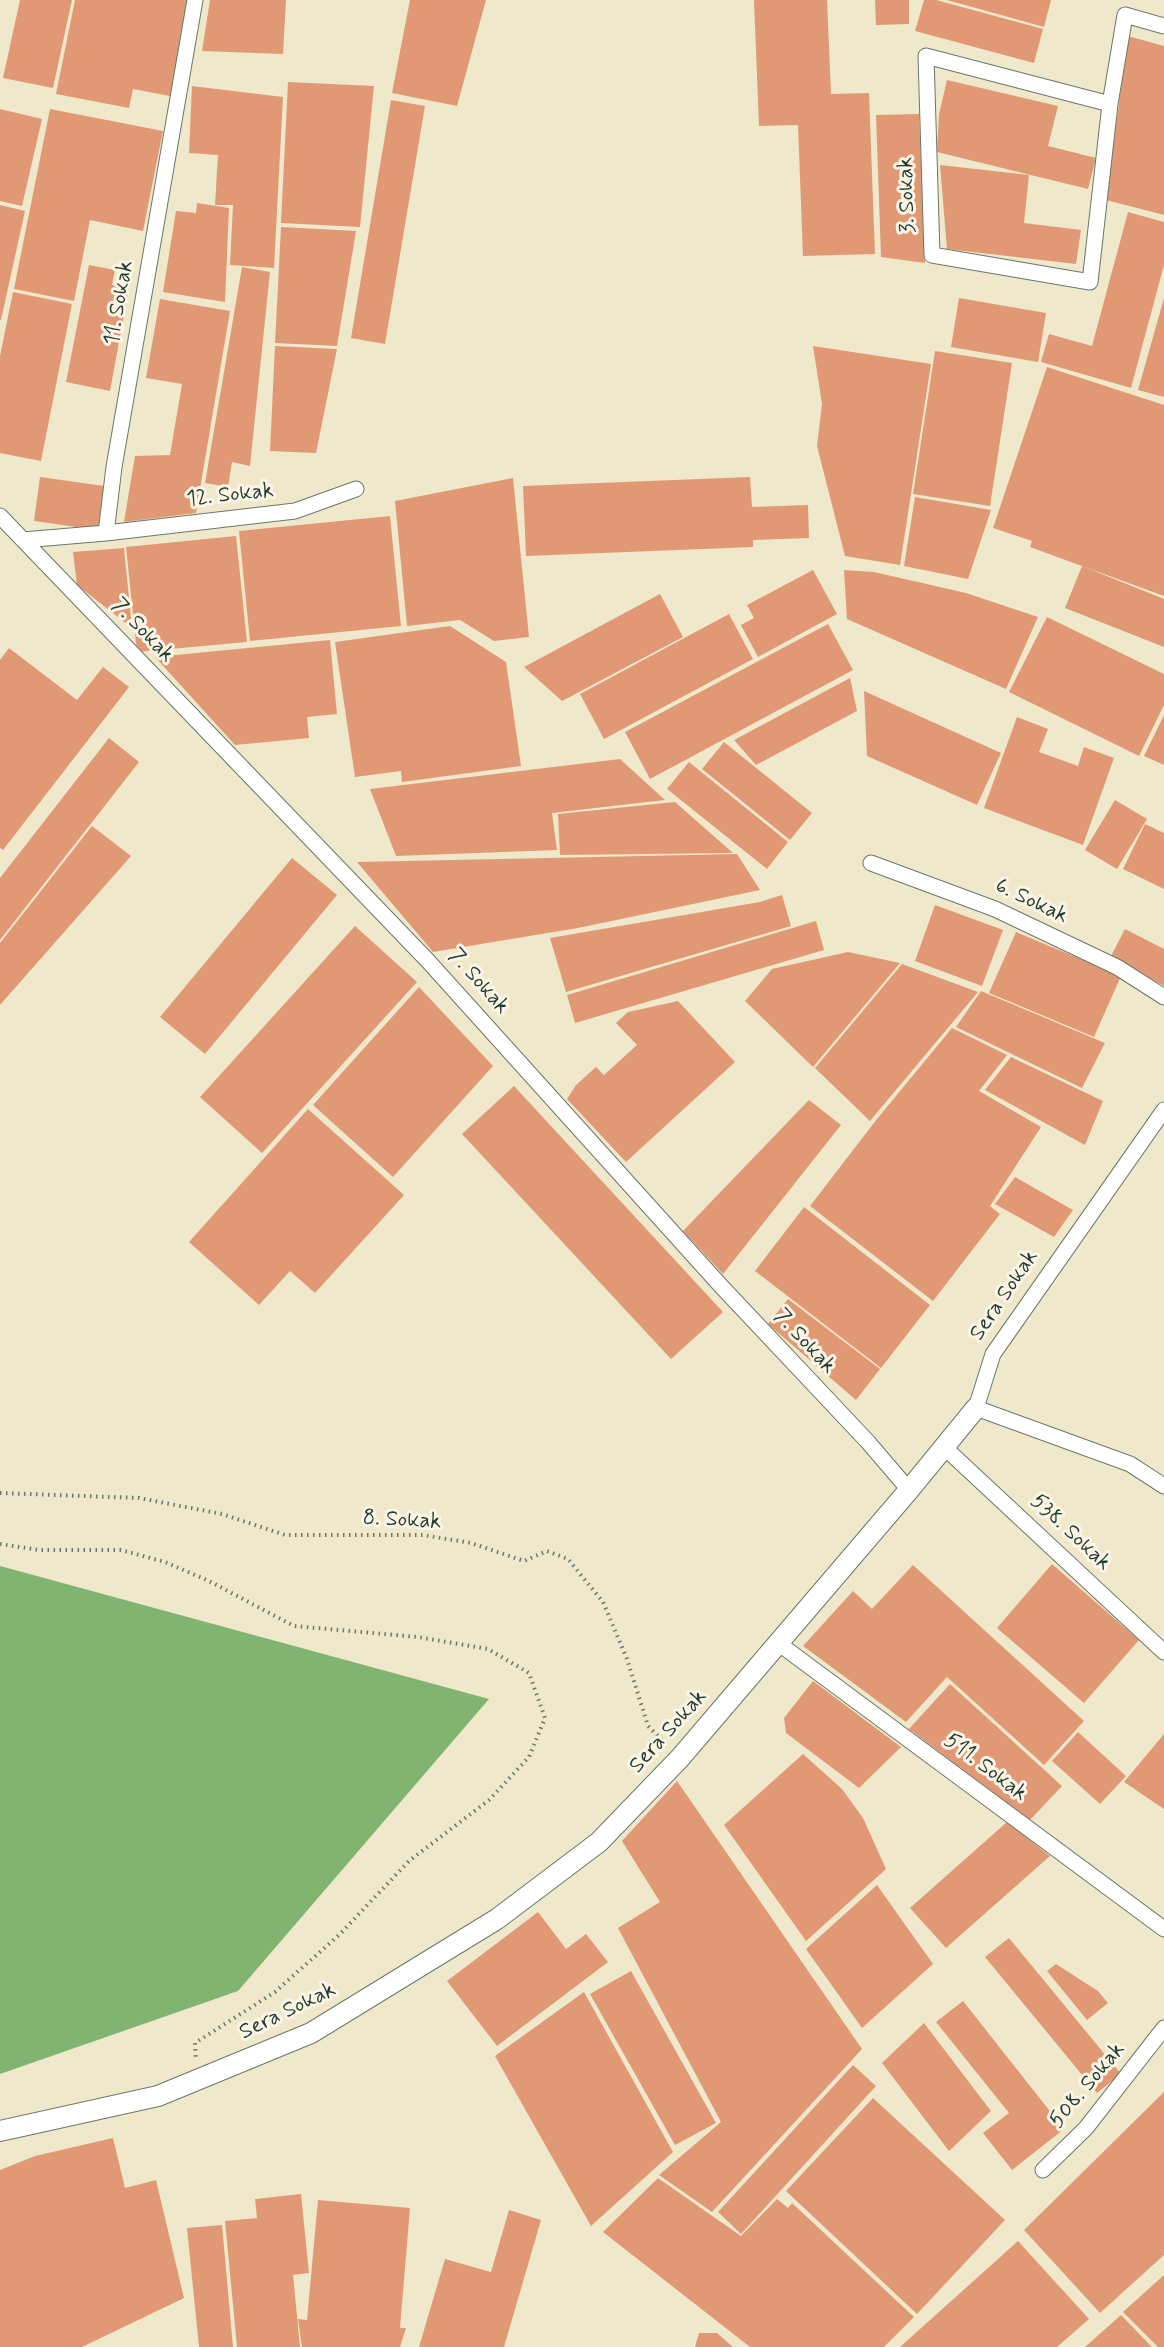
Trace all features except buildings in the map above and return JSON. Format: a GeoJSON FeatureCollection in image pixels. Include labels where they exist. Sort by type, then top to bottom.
{"type":"FeatureCollection","features":[{"type":"Feature","properties":{"kind":"street","name":"11. Sokak"},"geometry":{"type":"LineString","coordinates":[[106,533],[114,467],[195,0]]}},
{"type":"Feature","properties":{"kind":"street","name":"3. Sokak"},"geometry":{"type":"LineString","coordinates":[[1110,104],[926,56],[932,255],[1090,282],[1110,104],[1125,15],[1164,26]]}},
{"type":"Feature","properties":{"kind":"street","name":"12. Sokak"},"geometry":{"type":"LineString","coordinates":[[106,533],[295,511],[356,489]]}},
{"type":"Feature","properties":{"kind":"street","name":"7. Sokak"},"geometry":{"type":"LineString","coordinates":[[0,516],[428,961],[713,1277],[868,1442],[909,1490]]}},
{"type":"Feature","properties":{"kind":"street"},"geometry":{"type":"LineString","coordinates":[[22,540],[106,533]]}},
{"type":"Feature","properties":{"kind":"street","name":"6. Sokak"},"geometry":{"type":"LineString","coordinates":[[872,863],[995,909],[1117,967],[1164,997]]}},
{"type":"Feature","properties":{"kind":"street","name":"Sera Sokak"},"geometry":{"type":"LineString","coordinates":[[0,2131],[158,2096],[311,2032],[497,1919],[599,1842],[680,1758],[976,1408],[993,1354],[1164,1110]]}},
{"type":"Feature","properties":{"kind":"street"},"geometry":{"type":"LineString","coordinates":[[976,1408],[1130,1464],[1164,1486]]}},
{"type":"Feature","properties":{"kind":"street","name":"538. Sokak"},"geometry":{"type":"LineString","coordinates":[[944,1447],[1164,1652]]}},
{"type":"Feature","properties":{"kind":"street","name":"511. Sokak"},"geometry":{"type":"LineString","coordinates":[[778,1643],[1164,1929]]}},
{"type":"Feature","properties":{"kind":"street","name":"508. Sokak"},"geometry":{"type":"LineString","coordinates":[[1042,2170],[1086,2128],[1164,2028]]}},
{"type":"Feature","properties":{"kind":"path","name":"8. Sokak"},"geometry":{"type":"LineString","coordinates":[[0,1493],[139,1498],[222,1514],[285,1535],[423,1535],[471,1543],[524,1562],[547,1551],[568,1559],[603,1602],[627,1659],[648,1726],[680,1758]]}},
{"type":"Feature","properties":{"kind":"path"},"geometry":{"type":"LineString","coordinates":[[0,1544],[39,1550],[122,1550],[165,1562],[209,1581],[294,1626],[418,1637],[488,1649],[529,1673],[545,1718],[529,1757],[489,1800],[409,1861],[340,1934],[275,1992],[195,2043],[197,2080]]}},
{"type":"Feature","properties":{"kind":"green space"},"geometry":{"type":"Polygon","coordinates":[[[0,1566],[489,1699],[238,1991],[0,2074],[0,1566]]]}}]}
